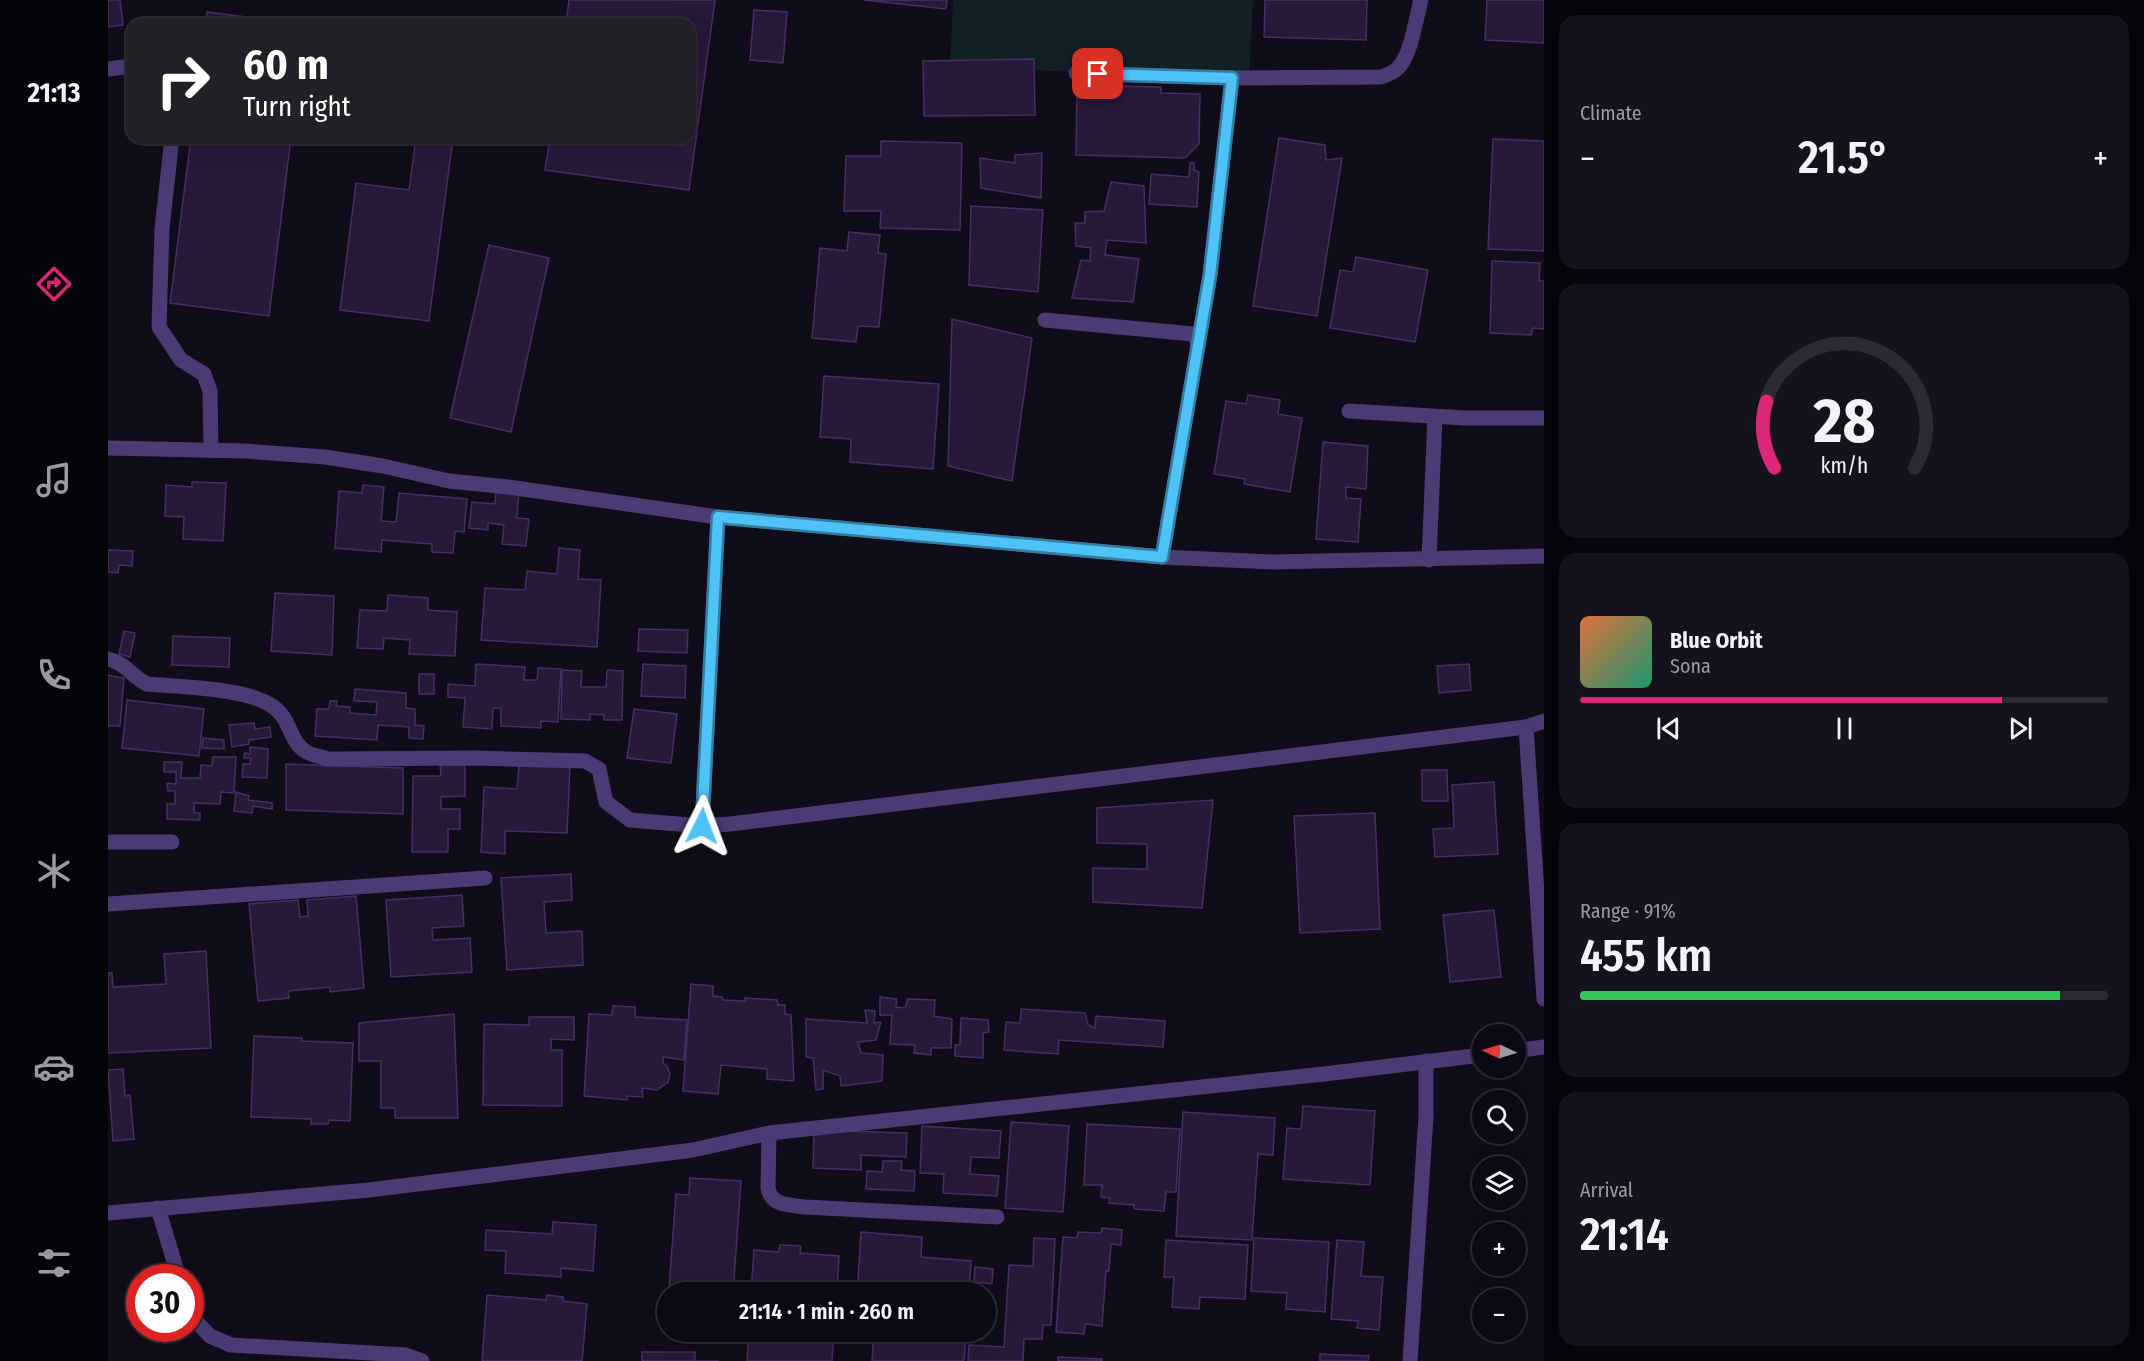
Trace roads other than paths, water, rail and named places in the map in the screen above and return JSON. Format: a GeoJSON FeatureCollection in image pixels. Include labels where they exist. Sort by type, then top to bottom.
{"type":"FeatureCollection","features":[{"type":"Feature","properties":{"kind":"street"},"geometry":{"type":"LineString","coordinates":[[1076,73],[1232,78],[1381,77],[1391,74],[1400,66],[1421,0]]}},
{"type":"Feature","properties":{"kind":"street"},"geometry":{"type":"LineString","coordinates":[[108,69],[126,67]]}},
{"type":"Feature","properties":{"kind":"street"},"geometry":{"type":"LineString","coordinates":[[1162,557],[1210,275],[1232,78]]}},
{"type":"Feature","properties":{"kind":"street"},"geometry":{"type":"LineString","coordinates":[[171,144],[162,229],[159,327],[181,360],[204,374],[210,392],[211,450]]}},
{"type":"Feature","properties":{"kind":"street"},"geometry":{"type":"LineString","coordinates":[[1045,320],[1193,334],[1199,344]]}},
{"type":"Feature","properties":{"kind":"street"},"geometry":{"type":"LineString","coordinates":[[1349,411],[1435,417],[1544,418]]}},
{"type":"Feature","properties":{"kind":"street"},"geometry":{"type":"LineString","coordinates":[[1429,560],[1435,417]]}},
{"type":"Feature","properties":{"kind":"street"},"geometry":{"type":"LineString","coordinates":[[108,448],[325,456],[449,481],[508,487],[718,517],[1162,557],[1273,562],[1544,556]]}},
{"type":"Feature","properties":{"kind":"street"},"geometry":{"type":"LineString","coordinates":[[702,826],[718,517]]}},
{"type":"Feature","properties":{"kind":"street"},"geometry":{"type":"LineString","coordinates":[[108,659],[124,665],[136,678],[147,684],[238,694],[268,703],[282,714],[293,736],[305,751],[327,759],[476,758],[585,761],[599,769],[606,802],[630,820],[702,826],[1526,727],[1544,721]]}},
{"type":"Feature","properties":{"kind":"street"},"geometry":{"type":"LineString","coordinates":[[1526,727],[1544,999]]}},
{"type":"Feature","properties":{"kind":"street"},"geometry":{"type":"LineString","coordinates":[[108,842],[172,842]]}},
{"type":"Feature","properties":{"kind":"street"},"geometry":{"type":"LineString","coordinates":[[108,904],[485,878]]}},
{"type":"Feature","properties":{"kind":"street"},"geometry":{"type":"LineString","coordinates":[[1526,1049],[1544,1047]]}},
{"type":"Feature","properties":{"kind":"street"},"geometry":{"type":"LineString","coordinates":[[108,1213],[369,1190],[693,1150],[769,1133],[1472,1056]]}},
{"type":"Feature","properties":{"kind":"street"},"geometry":{"type":"LineString","coordinates":[[1410,1361],[1426,1116],[1426,1061]]}},
{"type":"Feature","properties":{"kind":"street"},"geometry":{"type":"LineString","coordinates":[[769,1133],[769,1195],[776,1202],[784,1205],[996,1217]]}},
{"type":"Feature","properties":{"kind":"street"},"geometry":{"type":"LineString","coordinates":[[158,1208],[175,1264]]}},
{"type":"Feature","properties":{"kind":"street"},"geometry":{"type":"LineString","coordinates":[[204,1330],[210,1336],[231,1345],[406,1355],[422,1361]]}}]}
